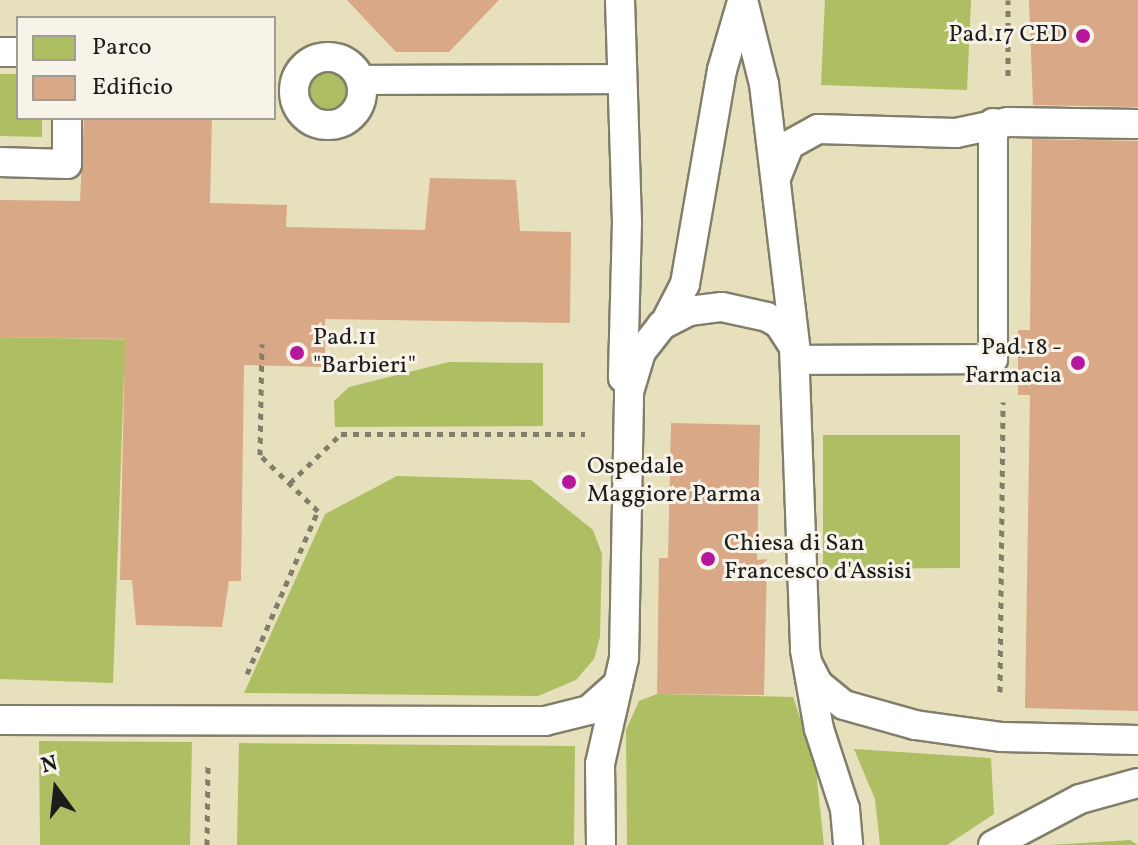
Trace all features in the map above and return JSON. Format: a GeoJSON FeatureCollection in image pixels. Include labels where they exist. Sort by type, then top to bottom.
{"type":"FeatureCollection","features":[{"type":"Feature","properties":{"kind":"lane"},"geometry":{"type":"LineString","coordinates":[[601,845],[600,764],[621,676],[626,414],[620,366],[627,222],[620,0]]}},
{"type":"Feature","properties":{"kind":"lane"},"geometry":{"type":"LineString","coordinates":[[626,414],[641,352],[673,314],[685,284],[722,70],[742,0]]}},
{"type":"Feature","properties":{"kind":"lane"},"geometry":{"type":"LineString","coordinates":[[742,0],[764,84],[797,360],[805,650],[819,729],[845,809],[848,845]]}},
{"type":"Feature","properties":{"kind":"lane"},"geometry":{"type":"LineString","coordinates":[[361,80],[621,79]]}},
{"type":"Feature","properties":{"kind":"lane"},"geometry":{"type":"LineString","coordinates":[[0,162],[67,164],[67,120]]}},
{"type":"Feature","properties":{"kind":"lane"},"geometry":{"type":"LineString","coordinates":[[776,184],[784,152],[810,131],[956,133],[1001,122],[1138,124]]}},
{"type":"Feature","properties":{"kind":"lane"},"geometry":{"type":"LineString","coordinates":[[797,360],[993,359],[1001,122]]}},
{"type":"Feature","properties":{"kind":"lane"},"geometry":{"type":"LineString","coordinates":[[662,325],[704,308],[752,312],[779,324],[797,360]]}},
{"type":"Feature","properties":{"kind":"lane"},"geometry":{"type":"LineString","coordinates":[[805,650],[818,684],[844,705],[915,725],[1002,737],[1138,740]]}},
{"type":"Feature","properties":{"kind":"lane"},"geometry":{"type":"LineString","coordinates":[[0,720],[545,721],[589,710],[610,697],[621,676]]}},
{"type":"Feature","properties":{"kind":"lane"},"geometry":{"type":"LineString","coordinates":[[993,845],[1080,799],[1138,783]]}},
{"type":"Feature","properties":{"kind":"path"},"geometry":{"type":"LineString","coordinates":[[1001,122],[1008,0]]}},
{"type":"Feature","properties":{"kind":"path"},"geometry":{"type":"LineString","coordinates":[[207,845],[210,684],[242,684],[318,511],[260,455],[262,344]]}},
{"type":"Feature","properties":{"kind":"path"},"geometry":{"type":"LineString","coordinates":[[1002,737],[1003,390]]}},
{"type":"Feature","properties":{"kind":"path"},"geometry":{"type":"LineString","coordinates":[[290,483],[341,434],[597,434]]}},
{"type":"Feature","properties":{"kind":"green space"},"geometry":{"type":"Polygon","coordinates":[[[825,0],[971,0],[967,90],[821,85],[825,0]]]}},
{"type":"Feature","properties":{"kind":"green space"},"geometry":{"type":"Polygon","coordinates":[[[328,57],[352,67],[362,91],[352,115],[328,125],[304,115],[294,91],[304,67],[328,57]]]}},
{"type":"Feature","properties":{"kind":"green space"},"geometry":{"type":"Polygon","coordinates":[[[0,74],[16,74],[16,120],[42,120],[42,137],[0,136],[0,74]]]}},
{"type":"Feature","properties":{"kind":"green space"},"geometry":{"type":"Polygon","coordinates":[[[0,337],[153,340],[124,375],[113,683],[0,679],[0,337]]]}},
{"type":"Feature","properties":{"kind":"green space"},"geometry":{"type":"Polygon","coordinates":[[[449,362],[543,363],[543,426],[335,427],[334,401],[349,387],[449,362]]]}},
{"type":"Feature","properties":{"kind":"green space"},"geometry":{"type":"Polygon","coordinates":[[[823,435],[960,435],[960,568],[823,569],[823,435]]]}},
{"type":"Feature","properties":{"kind":"green space"},"geometry":{"type":"Polygon","coordinates":[[[397,476],[531,480],[593,530],[602,554],[600,637],[594,659],[576,680],[538,696],[244,693],[325,514],[397,476]]]}},
{"type":"Feature","properties":{"kind":"green space"},"geometry":{"type":"Polygon","coordinates":[[[657,694],[793,697],[815,762],[824,845],[627,845],[626,730],[639,701],[657,694]]]}},
{"type":"Feature","properties":{"kind":"green space"},"geometry":{"type":"Polygon","coordinates":[[[39,741],[192,742],[190,845],[40,845],[39,741]]]}},
{"type":"Feature","properties":{"kind":"green space"},"geometry":{"type":"Polygon","coordinates":[[[239,743],[575,746],[574,845],[237,845],[239,743]]]}},
{"type":"Feature","properties":{"kind":"green space"},"geometry":{"type":"Polygon","coordinates":[[[854,749],[991,758],[994,814],[947,845],[880,845],[875,799],[854,749]]]}},
{"type":"Feature","properties":{"kind":"green space"},"geometry":{"type":"Polygon","coordinates":[[[1130,840],[1138,845],[1048,845],[1130,840]]]}},
{"type":"Feature","properties":{"kind":"building"},"geometry":{"type":"Polygon","coordinates":[[[347,0],[499,0],[449,52],[396,52],[347,0]]]}},
{"type":"Feature","properties":{"kind":"building","name":"Pad.17 CED"},"geometry":{"type":"Polygon","coordinates":[[[1029,0],[1138,0],[1138,107],[1033,105],[1029,0]]]}},
{"type":"Feature","properties":{"kind":"building","name":"Pad.11 \"Barbieri\""},"geometry":{"type":"Polygon","coordinates":[[[84,120],[212,120],[210,203],[287,205],[286,227],[425,230],[430,178],[516,180],[520,231],[571,232],[570,323],[325,319],[325,367],[244,365],[241,581],[229,581],[222,627],[136,625],[132,580],[120,580],[125,339],[0,337],[0,200],[80,201],[84,120]]]}},
{"type":"Feature","properties":{"kind":"building","name":"Pad.18 - Farmacia"},"geometry":{"type":"Polygon","coordinates":[[[1032,139],[1138,141],[1138,711],[1025,708],[1030,395],[1018,395],[1018,330],[1030,330],[1032,139]]]}},
{"type":"Feature","properties":{"kind":"building","name":"Chiesa di San Francesco d'Assisi"},"geometry":{"type":"Polygon","coordinates":[[[671,423],[760,425],[757,560],[767,559],[764,695],[657,694],[659,558],[668,558],[671,423]]]}},
{"type":"Feature","properties":{"kind":"place","name":"Pad.17 CED"},"geometry":{"type":"Point","coordinates":[1083,36]}},
{"type":"Feature","properties":{"kind":"place","name":"Pad.11 \"Barbieri\""},"geometry":{"type":"Point","coordinates":[297,353]}},
{"type":"Feature","properties":{"kind":"place","name":"Pad.18 - Farmacia"},"geometry":{"type":"Point","coordinates":[1078,363]}},
{"type":"Feature","properties":{"kind":"place","name":"Ospedale Maggiore Parma"},"geometry":{"type":"Point","coordinates":[569,482]}},
{"type":"Feature","properties":{"kind":"place","name":"Chiesa di San Francesco d'Assisi"},"geometry":{"type":"Point","coordinates":[708,559]}}]}
